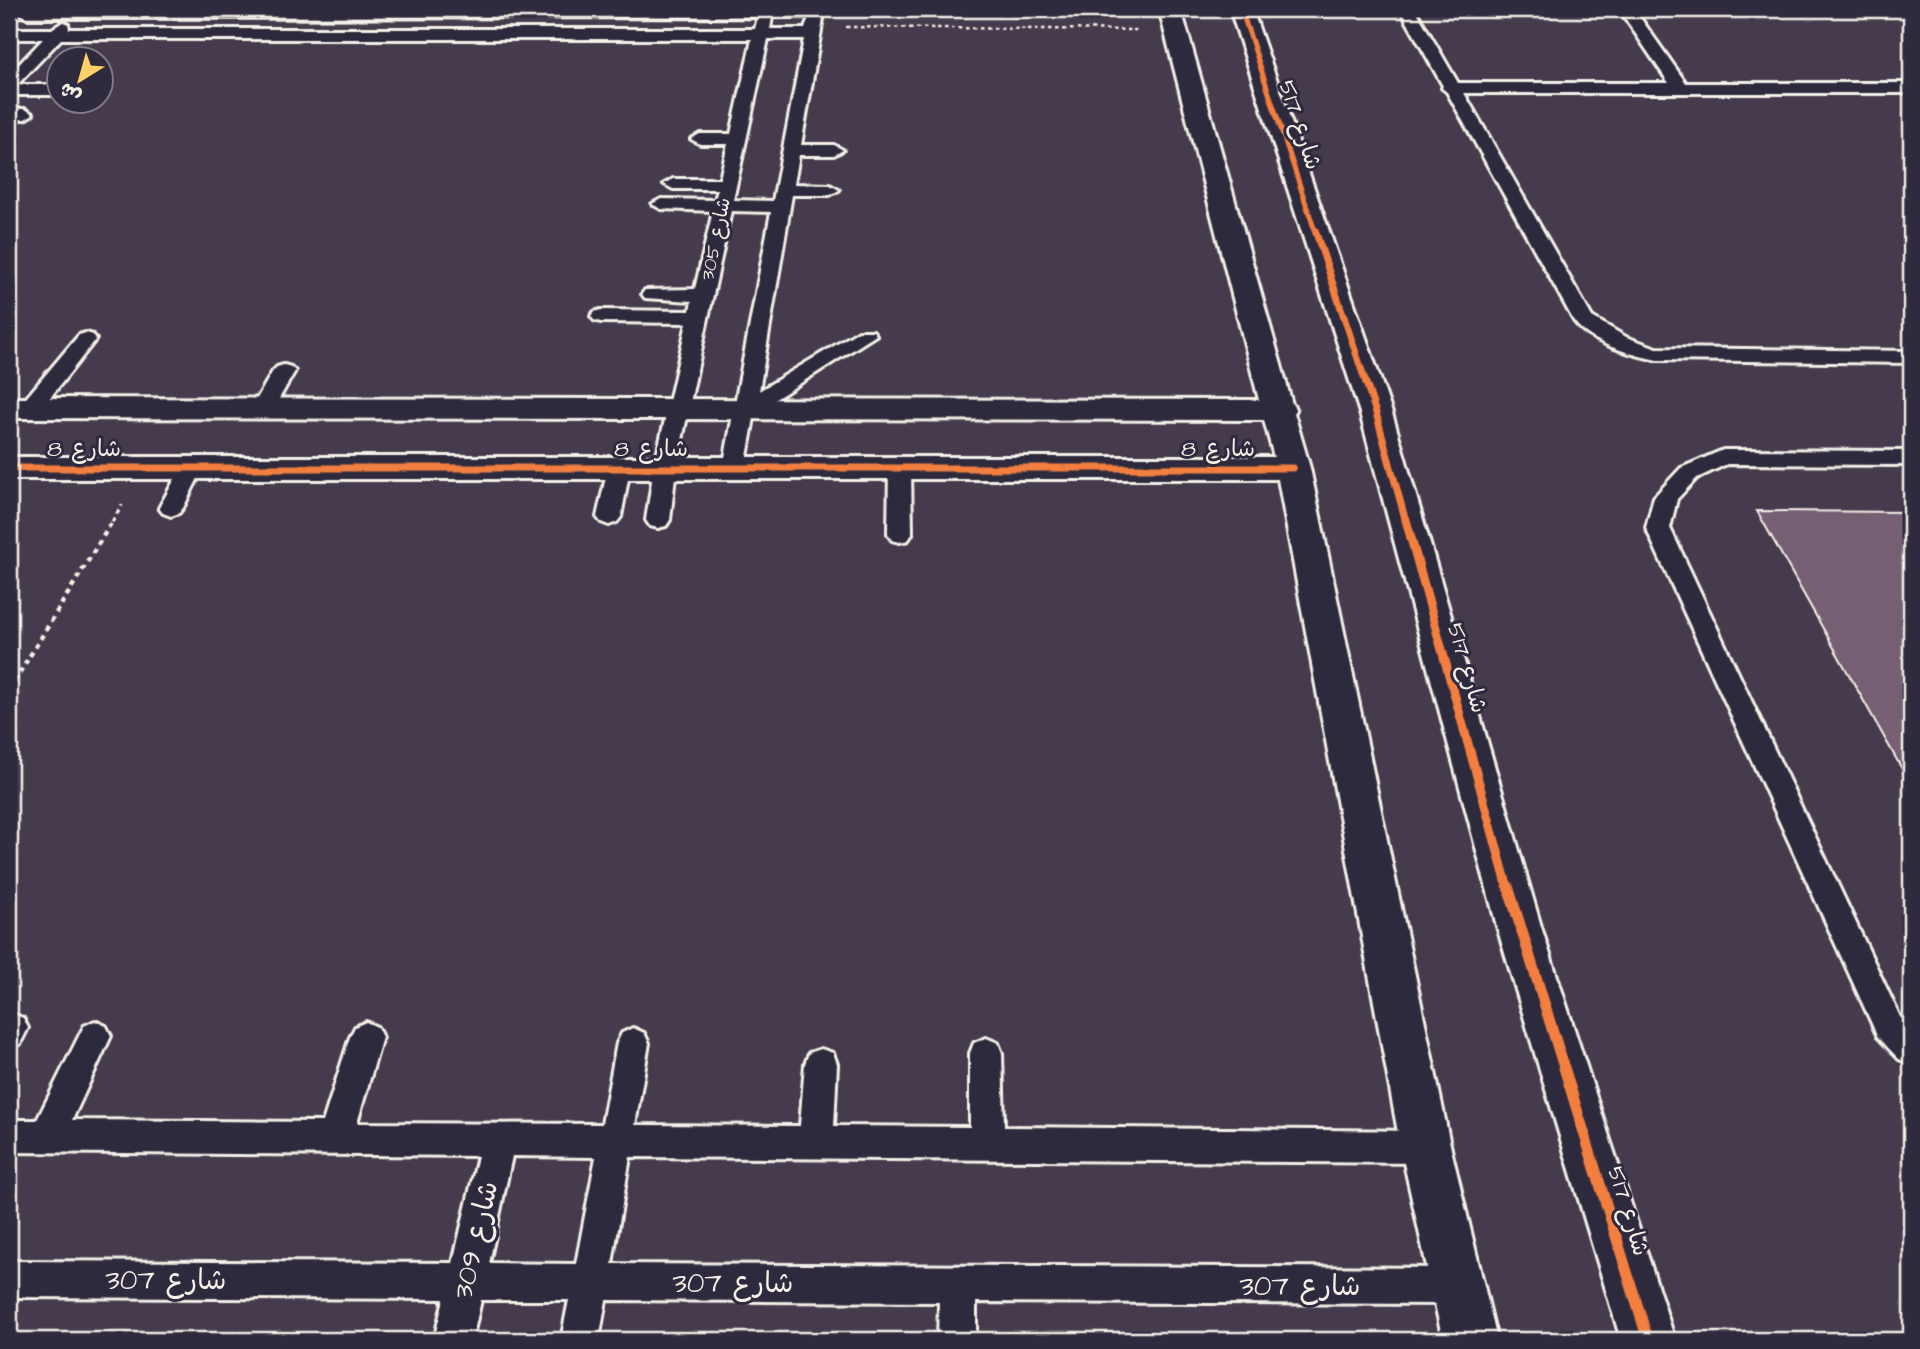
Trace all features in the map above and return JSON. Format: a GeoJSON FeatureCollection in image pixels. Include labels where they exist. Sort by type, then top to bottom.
{"type":"FeatureCollection","features":[{"type":"Feature","properties":{"kind":"street","name":"شارع 517"},"geometry":{"type":"LineString","coordinates":[[1241,9],[1376,413],[1520,930],[1648,1340]]}},
{"type":"Feature","properties":{"kind":"street"},"geometry":{"type":"LineString","coordinates":[[1173,20],[1280,410],[1426,1147],[1470,1340]]}},
{"type":"Feature","properties":{"kind":"street","name":"شارع 8"},"geometry":{"type":"LineString","coordinates":[[19,408],[1280,410]]}},
{"type":"Feature","properties":{"kind":"street","name":"شارع 8"},"geometry":{"type":"LineString","coordinates":[[9,468],[1293,468]]}},
{"type":"Feature","properties":{"kind":"lane"},"geometry":{"type":"LineString","coordinates":[[1408,9],[1450,88],[1584,321],[1603,335],[1629,347],[1657,354],[1911,357]]}},
{"type":"Feature","properties":{"kind":"lane"},"geometry":{"type":"LineString","coordinates":[[1627,9],[1681,88]]}},
{"type":"Feature","properties":{"kind":"lane"},"geometry":{"type":"LineString","coordinates":[[9,32],[29,11],[767,11],[814,20]]}},
{"type":"Feature","properties":{"kind":"lane"},"geometry":{"type":"LineString","coordinates":[[9,84],[80,11]]}},
{"type":"Feature","properties":{"kind":"lane","name":"شارع 305"},"geometry":{"type":"LineString","coordinates":[[658,520],[665,468],[767,11]]}},
{"type":"Feature","properties":{"kind":"lane"},"geometry":{"type":"LineString","coordinates":[[266,34],[280,13]]}},
{"type":"Feature","properties":{"kind":"lane"},"geometry":{"type":"LineString","coordinates":[[9,32],[413,34],[553,41],[762,34],[814,20]]}},
{"type":"Feature","properties":{"kind":"lane"},"geometry":{"type":"LineString","coordinates":[[734,468],[814,20]]}},
{"type":"Feature","properties":{"kind":"lane"},"geometry":{"type":"LineString","coordinates":[[403,52],[413,34]]}},
{"type":"Feature","properties":{"kind":"lane"},"geometry":{"type":"LineString","coordinates":[[1450,88],[1911,88]]}},
{"type":"Feature","properties":{"kind":"lane"},"geometry":{"type":"LineString","coordinates":[[9,90],[46,90]]}},
{"type":"Feature","properties":{"kind":"lane"},"geometry":{"type":"LineString","coordinates":[[700,139],[739,139]]}},
{"type":"Feature","properties":{"kind":"lane"},"geometry":{"type":"LineString","coordinates":[[791,150],[834,150]]}},
{"type":"Feature","properties":{"kind":"lane"},"geometry":{"type":"LineString","coordinates":[[673,184],[728,184]]}},
{"type":"Feature","properties":{"kind":"lane"},"geometry":{"type":"LineString","coordinates":[[661,204],[724,206],[830,190]]}},
{"type":"Feature","properties":{"kind":"lane"},"geometry":{"type":"LineString","coordinates":[[652,294],[704,295]]}},
{"type":"Feature","properties":{"kind":"lane"},"geometry":{"type":"LineString","coordinates":[[601,316],[699,317]]}},
{"type":"Feature","properties":{"kind":"lane"},"geometry":{"type":"LineString","coordinates":[[745,409],[866,335]]}},
{"type":"Feature","properties":{"kind":"lane"},"geometry":{"type":"LineString","coordinates":[[19,408],[86,339]]}},
{"type":"Feature","properties":{"kind":"lane"},"geometry":{"type":"LineString","coordinates":[[262,409],[284,371]]}},
{"type":"Feature","properties":{"kind":"lane"},"geometry":{"type":"LineString","coordinates":[[1911,457],[1723,457],[1689,474],[1665,497],[1658,527],[1889,1027],[1911,1049]]}},
{"type":"Feature","properties":{"kind":"lane"},"geometry":{"type":"LineString","coordinates":[[171,508],[192,468]]}},
{"type":"Feature","properties":{"kind":"lane"},"geometry":{"type":"LineString","coordinates":[[609,517],[619,468]]}},
{"type":"Feature","properties":{"kind":"lane"},"geometry":{"type":"LineString","coordinates":[[900,468],[900,534]]}},
{"type":"Feature","properties":{"kind":"lane"},"geometry":{"type":"LineString","coordinates":[[47,1136],[95,1036]]}},
{"type":"Feature","properties":{"kind":"lane"},"geometry":{"type":"LineString","coordinates":[[335,1139],[366,1037]]}},
{"type":"Feature","properties":{"kind":"lane"},"geometry":{"type":"LineString","coordinates":[[580,1340],[633,1043]]}},
{"type":"Feature","properties":{"kind":"lane"},"geometry":{"type":"LineString","coordinates":[[986,1053],[987,1144]]}},
{"type":"Feature","properties":{"kind":"lane"},"geometry":{"type":"LineString","coordinates":[[816,1143],[821,1064]]}},
{"type":"Feature","properties":{"kind":"lane"},"geometry":{"type":"LineString","coordinates":[[9,1136],[1426,1147]]}},
{"type":"Feature","properties":{"kind":"lane","name":"شارع 309"},"geometry":{"type":"LineString","coordinates":[[453,1340],[499,1140]]}},
{"type":"Feature","properties":{"kind":"lane","name":"شارع 307"},"geometry":{"type":"LineString","coordinates":[[9,1279],[1457,1286]]}},
{"type":"Feature","properties":{"kind":"lane"},"geometry":{"type":"LineString","coordinates":[[957,1340],[958,1284]]}},
{"type":"Feature","properties":{"kind":"path"},"geometry":{"type":"LineString","coordinates":[[814,20],[1173,20]]}},
{"type":"Feature","properties":{"kind":"path"},"geometry":{"type":"LineString","coordinates":[[9,690],[145,468]]}},
{"type":"Feature","properties":{"kind":"shaded area"},"geometry":{"type":"Polygon","coordinates":[[[9,9],[1911,9],[1911,1340],[9,1340],[9,9]]]}},
{"type":"Feature","properties":{"kind":"building"},"geometry":{"type":"Polygon","coordinates":[[[1757,511],[1911,512],[1911,785],[1757,511]]]}},
{"type":"Feature","properties":{"kind":"cycle path"},"geometry":{"type":"LineString","coordinates":[[1241,9],[1376,413],[1520,930],[1648,1340]]}},
{"type":"Feature","properties":{"kind":"cycle path"},"geometry":{"type":"LineString","coordinates":[[9,468],[1293,468]]}}]}
